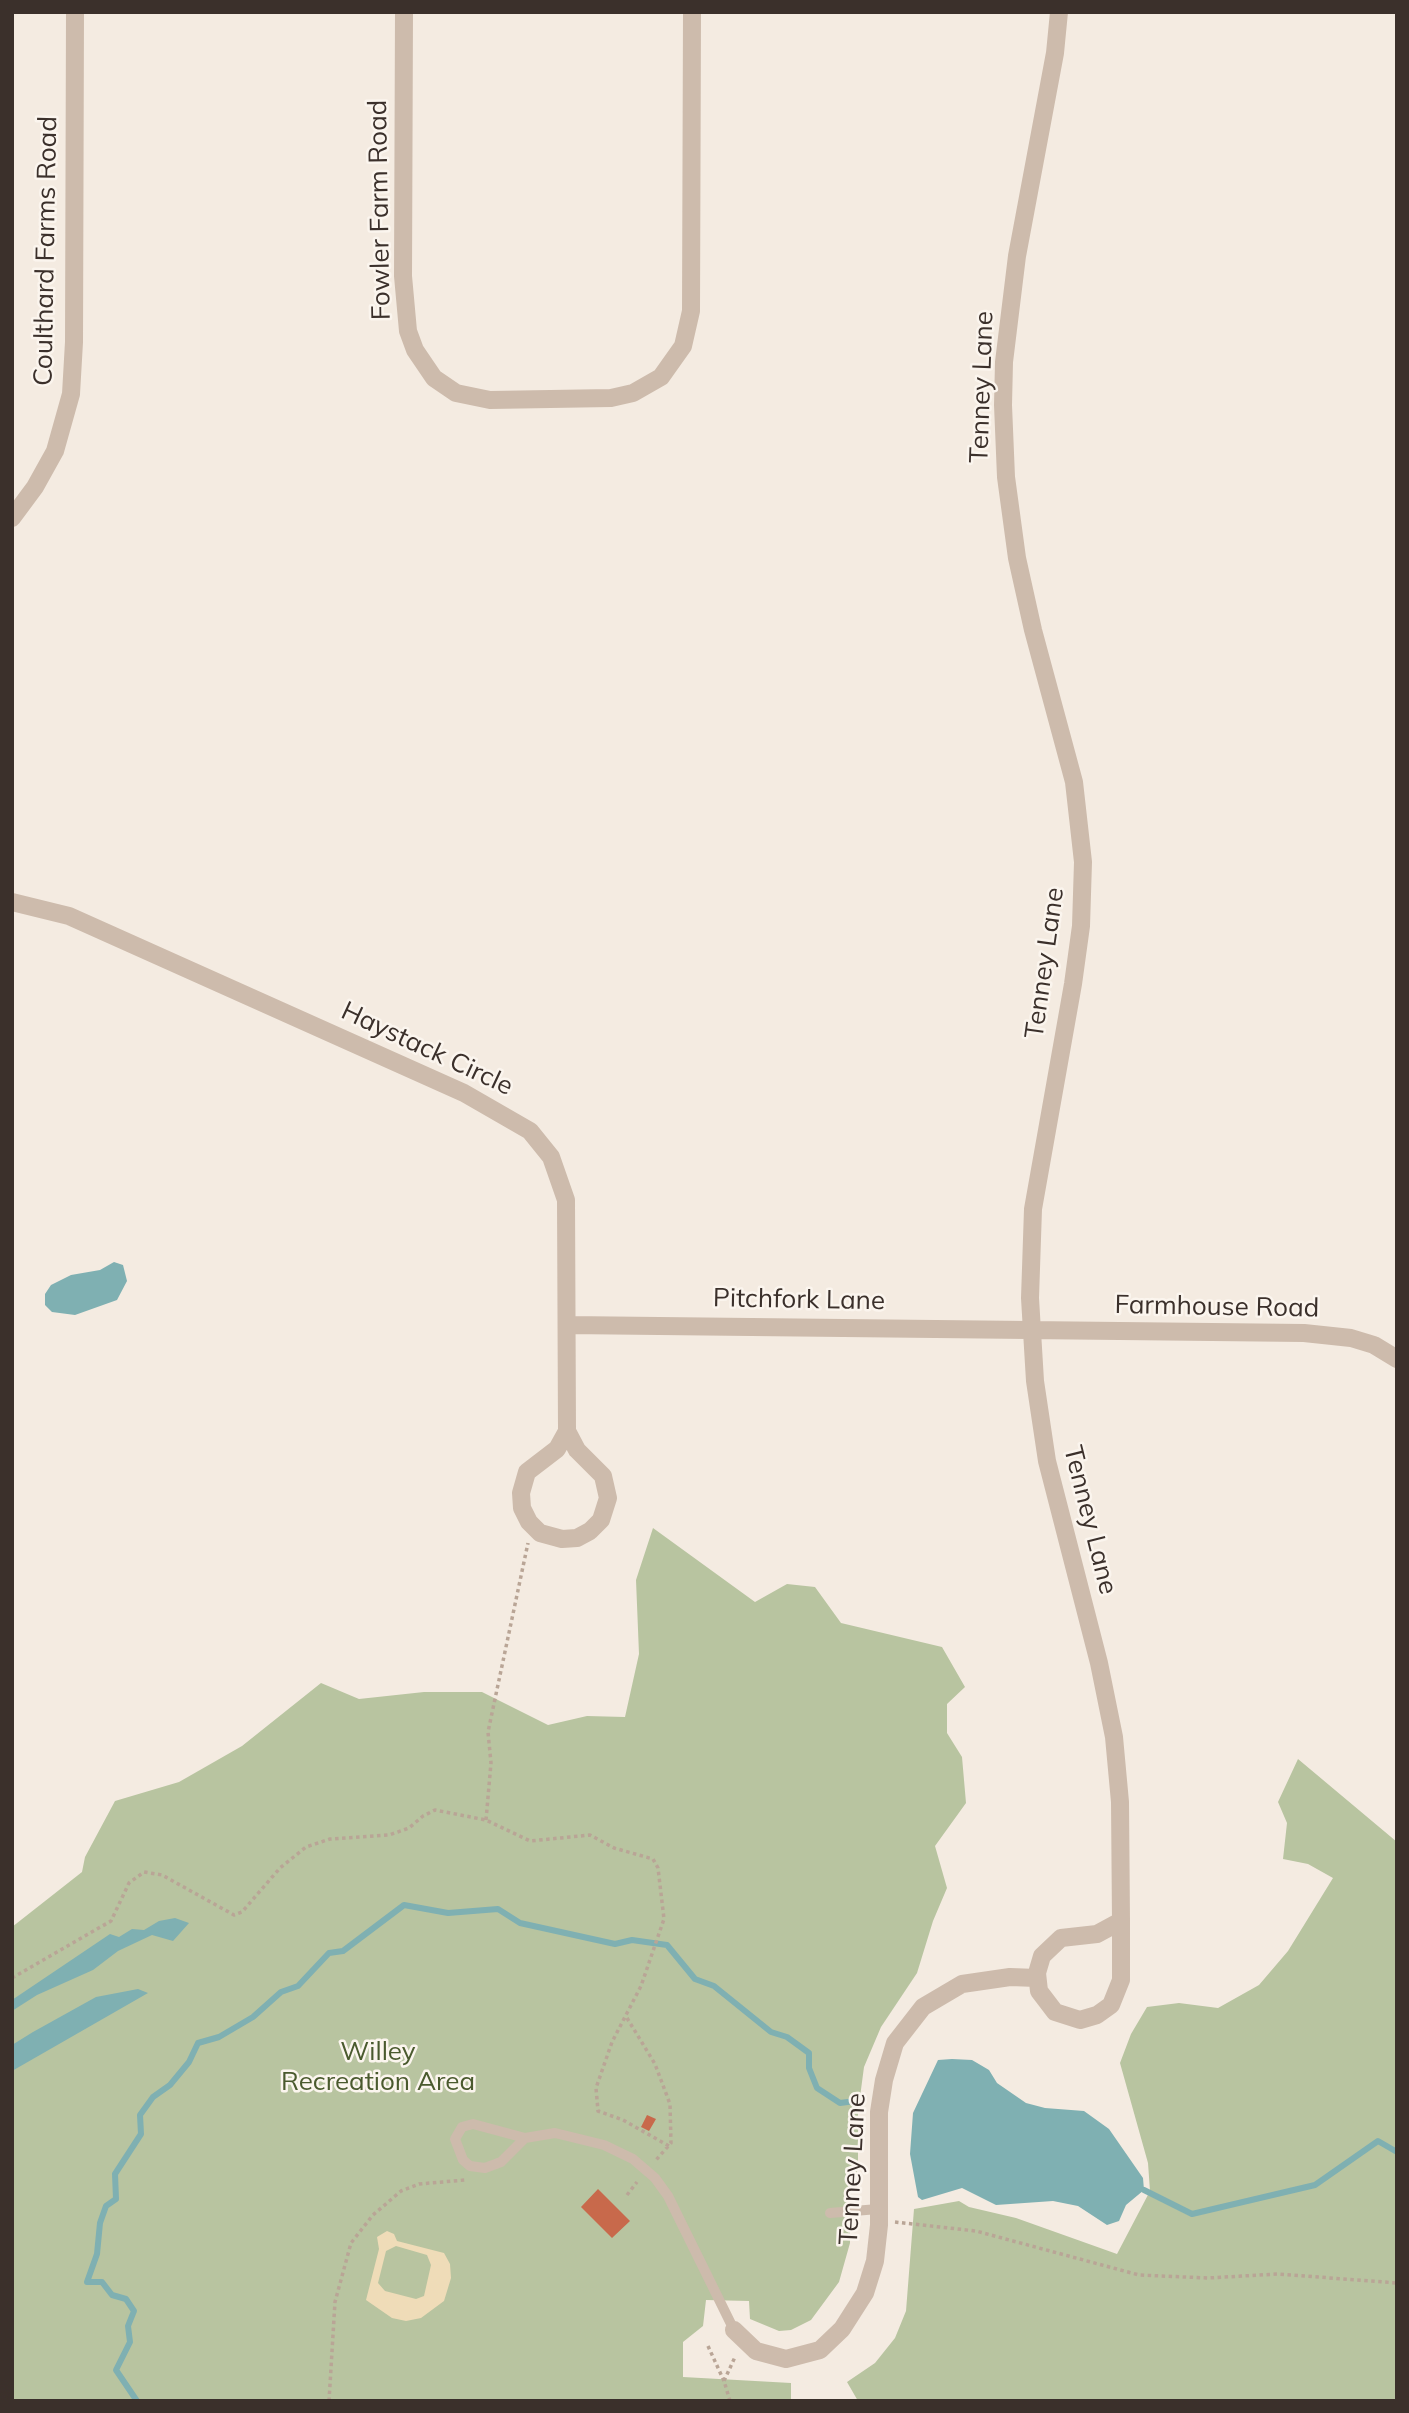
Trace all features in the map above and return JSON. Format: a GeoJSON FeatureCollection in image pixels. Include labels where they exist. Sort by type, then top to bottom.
{"type":"FeatureCollection","features":[{"type":"Feature","properties":{"kind":"street","name":"Coulthard Farms Road"},"geometry":{"type":"LineString","coordinates":[[12,518],[35,487],[55,451],[71,394],[74,342],[75,12]]}},
{"type":"Feature","properties":{"kind":"street","name":"Fowler Farm Road"},"geometry":{"type":"LineString","coordinates":[[404,12],[403,298],[408,331],[415,350],[434,378],[456,393],[489,400],[611,398],[633,393],[660,377],[683,346],[691,312],[692,12]]}},
{"type":"Feature","properties":{"kind":"street","name":"Tenney Lane"},"geometry":{"type":"LineString","coordinates":[[734,2330],[748,2346],[777,2358],[808,2355],[824,2347],[850,2320],[866,2293],[875,2261],[880,2097],[889,2061],[904,2029],[923,2007],[961,1984],[1010,1977],[1037,1978],[1043,1999],[1063,2016],[1080,2020],[1105,2011],[1120,1989],[1122,1834],[1115,1748],[1099,1663],[1047,1461],[1040,1422],[1031,1329],[1030,1247],[1033,1209],[1082,926],[1083,862],[1074,782],[1017,558],[1006,477],[1003,394],[1017,256],[1055,53],[1059,12]]}},
{"type":"Feature","properties":{"kind":"street","name":"Haystack Circle"},"geometry":{"type":"LineString","coordinates":[[12,902],[69,916],[464,1093],[523,1125],[551,1157],[566,1200],[567,1431]]}},
{"type":"Feature","properties":{"kind":"street","name":"Pitchfork Lane"},"geometry":{"type":"LineString","coordinates":[[567,1325],[1031,1329]]}},
{"type":"Feature","properties":{"kind":"street","name":"Farmhouse Road"},"geometry":{"type":"LineString","coordinates":[[1031,1329],[1320,1334],[1365,1341],[1397,1359]]}},
{"type":"Feature","properties":{"kind":"street"},"geometry":{"type":"LineString","coordinates":[[567,1431],[577,1450],[603,1476],[607,1506],[596,1526],[577,1538],[554,1538],[538,1531],[522,1508],[521,1486],[532,1466],[557,1449],[567,1431]]}},
{"type":"Feature","properties":{"kind":"street"},"geometry":{"type":"LineString","coordinates":[[1037,1978],[1042,1956],[1054,1943],[1070,1936],[1107,1931],[1121,1921]]}},
{"type":"Feature","properties":{"kind":"lane"},"geometry":{"type":"LineString","coordinates":[[524,2137],[500,2162],[485,2168],[470,2166],[463,2160],[455,2139],[462,2127],[473,2124],[524,2137],[555,2133],[583,2138],[620,2151],[643,2166],[668,2196],[734,2330]]}},
{"type":"Feature","properties":{"kind":"lane"},"geometry":{"type":"LineString","coordinates":[[830,2213],[878,2215]]}},
{"type":"Feature","properties":{"kind":"path"},"geometry":{"type":"LineString","coordinates":[[486,1820],[491,1763],[488,1731],[524,1552],[538,1531]]}},
{"type":"Feature","properties":{"kind":"path"},"geometry":{"type":"LineString","coordinates":[[12,1978],[111,1921],[130,1884],[144,1872],[162,1875],[230,1914],[239,1914],[287,1860],[313,1844],[340,1838],[389,1835],[409,1828],[435,1810],[486,1820],[530,1841],[590,1835],[614,1848],[653,1859],[658,1868],[663,1902],[662,1929],[652,1960],[627,2018],[612,2042],[596,2088],[598,2111],[631,2123],[669,2146]]}},
{"type":"Feature","properties":{"kind":"path"},"geometry":{"type":"LineString","coordinates":[[627,2018],[655,2064],[667,2092],[673,2134],[669,2146],[658,2157]]}},
{"type":"Feature","properties":{"kind":"path"},"geometry":{"type":"LineString","coordinates":[[329,2401],[335,2302],[351,2243],[373,2215],[401,2191],[419,2184],[471,2179]]}},
{"type":"Feature","properties":{"kind":"path"},"geometry":{"type":"LineString","coordinates":[[878,2215],[976,2231],[1139,2275],[1208,2278],[1278,2274],[1397,2283]]}},
{"type":"Feature","properties":{"kind":"path"},"geometry":{"type":"LineString","coordinates":[[708,2346],[730,2401]]}},
{"type":"Feature","properties":{"kind":"path"},"geometry":{"type":"LineString","coordinates":[[724,2381],[735,2357]]}},
{"type":"Feature","properties":{"kind":"green space","name":"Willey Recreation Area"},"geometry":{"type":"Polygon","coordinates":[[[653,1528],[755,1602],[787,1584],[815,1587],[841,1623],[942,1647],[965,1687],[947,1704],[947,1733],[962,1757],[966,1803],[935,1846],[947,1888],[933,1921],[917,1973],[881,2027],[864,2067],[858,2112],[858,2166],[854,2188],[850,2188],[850,2243],[839,2282],[811,2320],[791,2330],[779,2331],[750,2319],[749,2301],[706,2300],[703,2326],[683,2342],[683,2377],[791,2383],[791,2401],[12,2401],[12,1927],[82,1872],[85,1857],[115,1801],[179,1782],[242,1746],[321,1683],[359,1699],[424,1692],[482,1692],[548,1725],[587,1716],[625,1717],[639,1654],[636,1580],[653,1528]]]}},
{"type":"Feature","properties":{"kind":"green space"},"geometry":{"type":"Polygon","coordinates":[[[1298,1759],[1397,1842],[1397,2401],[858,2401],[847,2382],[875,2363],[895,2338],[906,2311],[914,2209],[959,2201],[969,2207],[1016,2218],[1117,2254],[1150,2191],[1148,2163],[1120,2063],[1131,2034],[1147,2007],[1179,2003],[1218,2008],[1259,1985],[1288,1951],[1333,1878],[1308,1864],[1283,1859],[1287,1823],[1278,1802],[1298,1759]]]}},
{"type":"Feature","properties":{"kind":"sand"},"geometry":{"type":"Polygon","coordinates":[[[387,2231],[394,2234],[397,2241],[444,2253],[450,2264],[451,2278],[444,2301],[421,2318],[406,2321],[392,2318],[366,2300],[379,2249],[377,2237],[387,2231]],[[396,2246],[386,2251],[378,2283],[385,2291],[416,2299],[424,2296],[431,2265],[427,2255],[396,2246]]]}},
{"type":"Feature","properties":{"kind":"water"},"geometry":{"type":"Polygon","coordinates":[[[114,1262],[123,1265],[127,1281],[117,1300],[75,1315],[52,1312],[45,1305],[45,1294],[51,1285],[71,1275],[100,1270],[114,1262]]]}},
{"type":"Feature","properties":{"kind":"water"},"geometry":{"type":"Polygon","coordinates":[[[175,1918],[189,1923],[173,1941],[152,1935],[118,1951],[93,1970],[37,1995],[12,2011],[12,2000],[110,1934],[119,1937],[132,1929],[144,1930],[159,1921],[175,1918]]]}},
{"type":"Feature","properties":{"kind":"water"},"geometry":{"type":"Polygon","coordinates":[[[138,1989],[148,1993],[12,2071],[12,2045],[96,1997],[138,1989]]]}},
{"type":"Feature","properties":{"kind":"water"},"geometry":{"type":"Polygon","coordinates":[[[938,2060],[972,2060],[989,2070],[997,2083],[1026,2103],[1045,2108],[1084,2111],[1109,2129],[1143,2178],[1144,2190],[1126,2205],[1119,2221],[1107,2225],[1078,2206],[1053,2201],[996,2205],[962,2188],[922,2200],[918,2197],[910,2154],[913,2113],[938,2060]]]}},
{"type":"Feature","properties":{"kind":"building"},"geometry":{"type":"Polygon","coordinates":[[[647,2115],[656,2119],[649,2131],[641,2127],[647,2115]]]}},
{"type":"Feature","properties":{"kind":"building"},"geometry":{"type":"Polygon","coordinates":[[[598,2189],[630,2221],[612,2238],[581,2207],[598,2189]]]}},
{"type":"Feature","properties":{"kind":"waterway"},"geometry":{"type":"LineString","coordinates":[[137,2401],[116,2370],[130,2342],[128,2326],[134,2311],[126,2299],[112,2295],[102,2282],[87,2282],[97,2254],[100,2223],[106,2206],[116,2199],[115,2174],[141,2134],[140,2115],[153,2097],[170,2085],[189,2062],[198,2043],[219,2037],[253,2017],[281,1992],[298,1986],[329,1953],[343,1951],[404,1905],[448,1913],[498,1909],[520,1923],[615,1944],[632,1940],[667,1945],[695,1979],[714,1986],[771,2032],[787,2037],[809,2053],[809,2068],[817,2088],[840,2103],[863,2100]]}},
{"type":"Feature","properties":{"kind":"waterway"},"geometry":{"type":"LineString","coordinates":[[1144,2190],[1192,2214],[1315,2185],[1378,2141],[1397,2152]]}}]}
